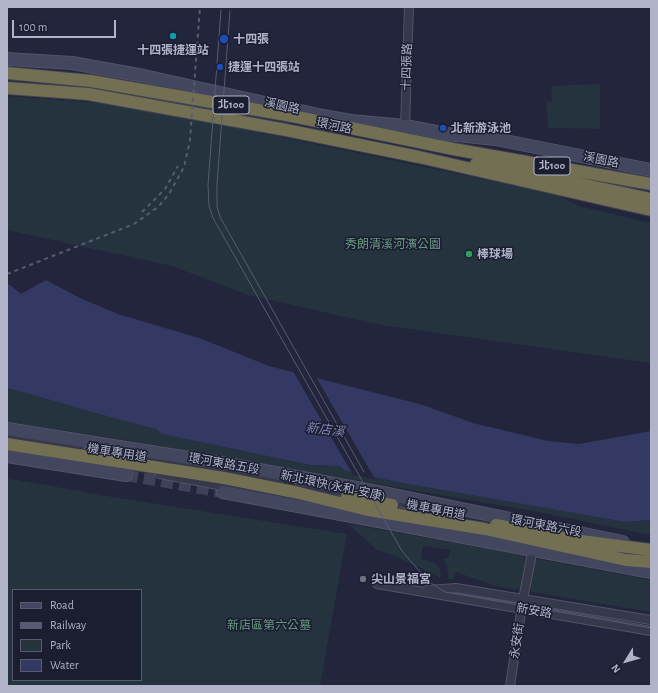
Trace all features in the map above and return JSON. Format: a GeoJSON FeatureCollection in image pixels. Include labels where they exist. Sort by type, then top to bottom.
{"type":"FeatureCollection","features":[{"type":"Feature","properties":{"kind":"highway","name":"環河路"},"geometry":{"type":"LineString","coordinates":[[7,73],[106,84],[292,116],[453,149],[651,184]]}},
{"type":"Feature","properties":{"kind":"highway","name":"環河路"},"geometry":{"type":"LineString","coordinates":[[7,88],[96,95],[286,130],[419,157],[651,210]]}},
{"type":"Feature","properties":{"kind":"highway"},"geometry":{"type":"LineString","coordinates":[[7,92],[42,90]]}},
{"type":"Feature","properties":{"kind":"highway"},"geometry":{"type":"LineString","coordinates":[[453,149],[651,199]]}},
{"type":"Feature","properties":{"kind":"highway"},"geometry":{"type":"LineString","coordinates":[[419,157],[502,167],[651,193]]}},
{"type":"Feature","properties":{"kind":"highway","name":"新北環快(永和-安康)"},"geometry":{"type":"LineString","coordinates":[[7,440],[224,474],[573,540],[651,550]]}},
{"type":"Feature","properties":{"kind":"highway","name":"新北環快(永和-安康)"},"geometry":{"type":"LineString","coordinates":[[7,444],[224,478],[299,493],[368,510],[477,528],[626,560],[651,562]]}},
{"type":"Feature","properties":{"kind":"highway"},"geometry":{"type":"LineString","coordinates":[[486,540],[506,535]]}},
{"type":"Feature","properties":{"kind":"highway"},"geometry":{"type":"LineString","coordinates":[[626,560],[651,568]]}},
{"type":"Feature","properties":{"kind":"main road","name":"溪園路"},"geometry":{"type":"LineString","coordinates":[[7,58],[72,63],[144,76],[323,116],[351,121],[405,126],[447,134],[495,139],[651,170]]}},
{"type":"Feature","properties":{"kind":"main road","name":"環河東路五段"},"geometry":{"type":"LineString","coordinates":[[7,429],[227,464],[440,505]]}},
{"type":"Feature","properties":{"kind":"main road"},"geometry":{"type":"LineString","coordinates":[[7,456],[126,475]]}},
{"type":"Feature","properties":{"kind":"main road"},"geometry":{"type":"LineString","coordinates":[[223,492],[366,520],[486,540]]}},
{"type":"Feature","properties":{"kind":"main road","name":"環河東路六段"},"geometry":{"type":"LineString","coordinates":[[440,505],[595,536],[651,550]]}},
{"type":"Feature","properties":{"kind":"main road","name":"環河東路六段"},"geometry":{"type":"LineString","coordinates":[[486,540],[651,572]]}},
{"type":"Feature","properties":{"kind":"street","name":"十四張路"},"geometry":{"type":"LineString","coordinates":[[405,126],[409,7]]}},
{"type":"Feature","properties":{"kind":"street","name":"機車專用道"},"geometry":{"type":"LineString","coordinates":[[7,436],[279,480],[651,550]]}},
{"type":"Feature","properties":{"kind":"street","name":"機車專用道"},"geometry":{"type":"LineString","coordinates":[[7,449],[122,466],[367,514],[437,524],[450,533]]}},
{"type":"Feature","properties":{"kind":"street","name":"永安街"},"geometry":{"type":"LineString","coordinates":[[510,686],[523,599],[533,549]]}},
{"type":"Feature","properties":{"kind":"street","name":"新安路"},"geometry":{"type":"LineString","coordinates":[[377,584],[651,631]]}},
{"type":"Feature","properties":{"kind":"street","name":"新安路"},"geometry":{"type":"LineString","coordinates":[[416,591],[456,588],[651,620]]}},
{"type":"Feature","properties":{"kind":"green space"},"geometry":{"type":"Polygon","coordinates":[[[600,84],[600,129],[548,128],[546,102],[552,101],[551,86],[600,84]]]}},
{"type":"Feature","properties":{"kind":"green space","name":"秀朗清溪河濱公園"},"geometry":{"type":"Polygon","coordinates":[[[7,96],[127,105],[555,194],[579,206],[651,223],[651,363],[381,325],[248,295],[172,266],[7,230],[7,96]]]}},
{"type":"Feature","properties":{"kind":"green space"},"geometry":{"type":"Polygon","coordinates":[[[7,388],[156,429],[162,434],[310,465],[339,466],[346,471],[397,482],[625,522],[651,520],[651,535],[538,512],[120,439],[7,422],[7,388]]]}},
{"type":"Feature","properties":{"kind":"green space","name":"新店區第六公墓"},"geometry":{"type":"Polygon","coordinates":[[[7,478],[107,496],[347,534],[320,686],[7,686],[7,478]]]}},
{"type":"Feature","properties":{"kind":"green space"},"geometry":{"type":"Polygon","coordinates":[[[348,524],[525,555],[528,560],[521,587],[517,590],[495,586],[456,572],[453,580],[448,579],[448,570],[444,559],[448,559],[450,550],[423,546],[421,559],[436,564],[440,569],[441,578],[395,556],[377,550],[348,524]]]}},
{"type":"Feature","properties":{"kind":"green space"},"geometry":{"type":"Polygon","coordinates":[[[539,559],[651,580],[651,612],[532,592],[529,587],[534,562],[539,559]]]}},
{"type":"Feature","properties":{"kind":"water","name":"新店溪"},"geometry":{"type":"Polygon","coordinates":[[[46,280],[80,298],[118,314],[202,339],[269,366],[423,405],[473,423],[548,441],[579,444],[651,431],[651,520],[625,522],[397,482],[346,471],[339,466],[310,465],[162,434],[156,429],[7,388],[7,285],[10,285],[21,294],[46,280]]]}},
{"type":"Feature","properties":{"kind":"pier"},"geometry":{"type":"Polygon","coordinates":[[[293,371],[316,377],[375,479],[353,475],[293,371]]]}},
{"type":"Feature","properties":{"kind":"tunnel"},"geometry":{"type":"LineString","coordinates":[[126,475],[223,492]]}},
{"type":"Feature","properties":{"kind":"tram line"},"geometry":{"type":"LineString","coordinates":[[221,10],[208,185],[209,206],[213,218],[402,551],[428,581],[445,592],[651,628]]}},
{"type":"Feature","properties":{"kind":"tram line"},"geometry":{"type":"LineString","coordinates":[[230,11],[217,184],[217,206],[220,217],[364,472]]}},
{"type":"Feature","properties":{"kind":"railway"},"geometry":{"type":"LineString","coordinates":[[7,274],[134,224],[158,207],[169,194],[184,167],[190,140],[200,7]]}},
{"type":"Feature","properties":{"kind":"railway"},"geometry":{"type":"LineString","coordinates":[[142,212],[165,189],[178,166]]}},
{"type":"Feature","properties":{"kind":"place","name":"十四張捷運站"},"geometry":{"type":"Point","coordinates":[173,36]}},
{"type":"Feature","properties":{"kind":"place","name":"十四張"},"geometry":{"type":"Point","coordinates":[224,39]}},
{"type":"Feature","properties":{"kind":"place","name":"捷運十四張站"},"geometry":{"type":"Point","coordinates":[220,67]}},
{"type":"Feature","properties":{"kind":"place","name":"北新游泳池"},"geometry":{"type":"Point","coordinates":[443,128]}},
{"type":"Feature","properties":{"kind":"place","name":"棒球場"},"geometry":{"type":"Point","coordinates":[469,254]}},
{"type":"Feature","properties":{"kind":"place","name":"尖山景福宮"},"geometry":{"type":"Point","coordinates":[363,579]}}]}
